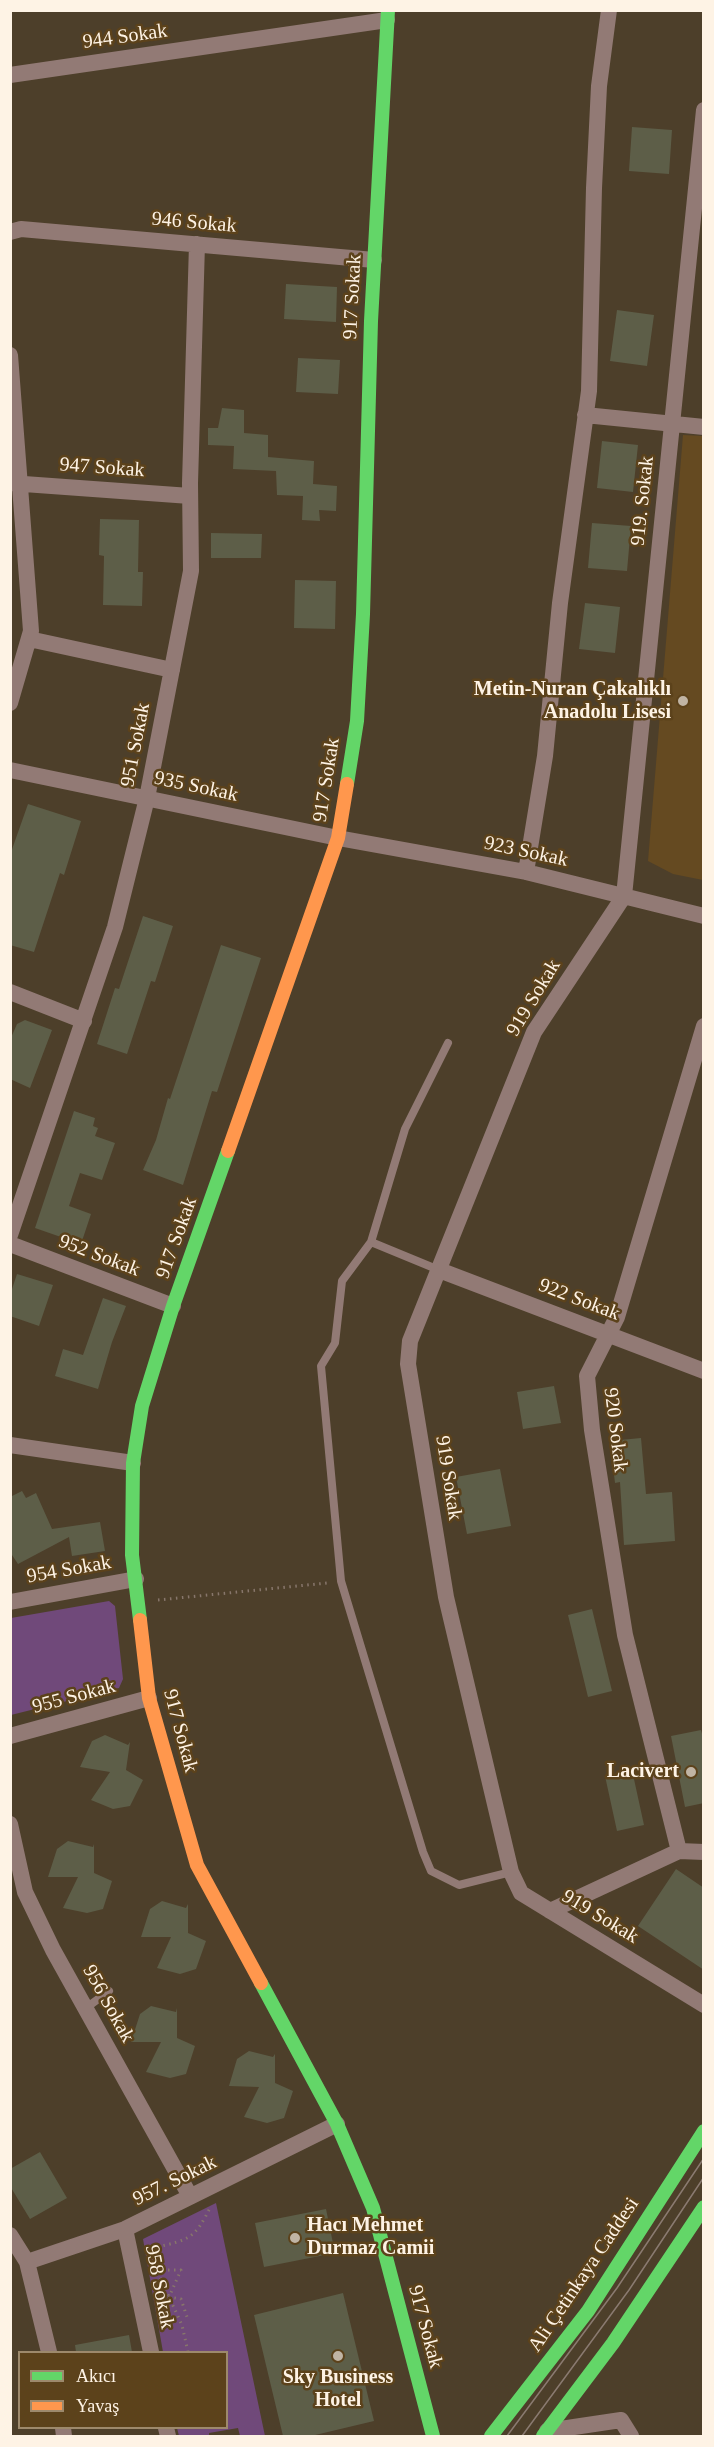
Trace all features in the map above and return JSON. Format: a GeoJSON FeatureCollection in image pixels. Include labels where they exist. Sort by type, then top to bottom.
{"type":"FeatureCollection","features":[{"type":"Feature","properties":{"kind":"street"},"geometry":{"type":"LineString","coordinates":[[526,872],[545,756],[560,603],[588,391],[599,86],[609,10]]}},
{"type":"Feature","properties":{"kind":"street","name":"944 Sokak"},"geometry":{"type":"LineString","coordinates":[[10,75],[388,15]]}},
{"type":"Feature","properties":{"kind":"street","name":"917 Sokak"},"geometry":{"type":"LineString","coordinates":[[388,15],[374,260],[363,614],[357,721],[338,838],[173,1306],[142,1406],[133,1463],[132,1555],[149,1698],[197,1865],[337,2124],[373,2208],[433,2436]]}},
{"type":"Feature","properties":{"kind":"street","name":"919. Sokak"},"geometry":{"type":"LineString","coordinates":[[624,896],[704,110]]}},
{"type":"Feature","properties":{"kind":"street","name":"946 Sokak"},"geometry":{"type":"LineString","coordinates":[[10,232],[21,229],[374,260]]}},
{"type":"Feature","properties":{"kind":"street","name":"951 Sokak"},"geometry":{"type":"LineString","coordinates":[[10,1235],[115,927],[147,798],[191,571],[190,496],[197,244]]}},
{"type":"Feature","properties":{"kind":"street"},"geometry":{"type":"LineString","coordinates":[[10,355],[15,483],[31,631],[10,703]]}},
{"type":"Feature","properties":{"kind":"street"},"geometry":{"type":"LineString","coordinates":[[585,415],[704,427]]}},
{"type":"Feature","properties":{"kind":"street","name":"947 Sokak"},"geometry":{"type":"LineString","coordinates":[[15,483],[190,496]]}},
{"type":"Feature","properties":{"kind":"street"},"geometry":{"type":"LineString","coordinates":[[29,639],[172,670]]}},
{"type":"Feature","properties":{"kind":"street","name":"935 Sokak"},"geometry":{"type":"LineString","coordinates":[[10,770],[338,838]]}},
{"type":"Feature","properties":{"kind":"street","name":"923 Sokak"},"geometry":{"type":"LineString","coordinates":[[338,838],[526,872],[704,916]]}},
{"type":"Feature","properties":{"kind":"street","name":"919 Sokak"},"geometry":{"type":"LineString","coordinates":[[624,896],[534,1032],[410,1341],[408,1364],[446,1597],[511,1872],[521,1893],[704,2005]]}},
{"type":"Feature","properties":{"kind":"street"},"geometry":{"type":"LineString","coordinates":[[10,992],[84,1021]]}},
{"type":"Feature","properties":{"kind":"street","name":"920 Sokak"},"geometry":{"type":"LineString","coordinates":[[679,1851],[625,1635],[592,1430],[587,1376],[617,1317],[704,1026]]}},
{"type":"Feature","properties":{"kind":"street","name":"952 Sokak"},"geometry":{"type":"LineString","coordinates":[[10,1245],[173,1306]]}},
{"type":"Feature","properties":{"kind":"street","name":"922 Sokak"},"geometry":{"type":"LineString","coordinates":[[439,1270],[704,1371]]}},
{"type":"Feature","properties":{"kind":"street"},"geometry":{"type":"LineString","coordinates":[[10,1445],[133,1463]]}},
{"type":"Feature","properties":{"kind":"street","name":"954 Sokak"},"geometry":{"type":"LineString","coordinates":[[10,1602],[136,1579]]}},
{"type":"Feature","properties":{"kind":"street","name":"955 Sokak"},"geometry":{"type":"LineString","coordinates":[[10,1736],[149,1698]]}},
{"type":"Feature","properties":{"kind":"street","name":"956 Sokak"},"geometry":{"type":"LineString","coordinates":[[10,1824],[25,1892],[54,1950],[190,2196]]}},
{"type":"Feature","properties":{"kind":"street"},"geometry":{"type":"LineString","coordinates":[[550,1911],[679,1851],[704,1852]]}},
{"type":"Feature","properties":{"kind":"street","name":"957. Sokak"},"geometry":{"type":"LineString","coordinates":[[27,2262],[126,2229],[337,2124]]}},
{"type":"Feature","properties":{"kind":"street","name":"Ali Çetinkaya Caddesi"},"geometry":{"type":"LineString","coordinates":[[491,2436],[588,2312],[704,2131]]}},
{"type":"Feature","properties":{"kind":"street"},"geometry":{"type":"LineString","coordinates":[[545,2434],[613,2343],[704,2207]]}},
{"type":"Feature","properties":{"kind":"street","name":"958 Sokak"},"geometry":{"type":"LineString","coordinates":[[126,2229],[151,2351]]}},
{"type":"Feature","properties":{"kind":"street"},"geometry":{"type":"LineString","coordinates":[[10,2235],[27,2262],[49,2351]]}},
{"type":"Feature","properties":{"kind":"street"},"geometry":{"type":"LineString","coordinates":[[545,2434],[621,2420],[631,2436]]}},
{"type":"Feature","properties":{"kind":"lane"},"geometry":{"type":"LineString","coordinates":[[448,1043],[405,1129],[371,1242],[342,1281],[335,1343],[321,1366],[341,1581],[423,1852],[431,1870],[459,1885],[511,1872]]}},
{"type":"Feature","properties":{"kind":"lane"},"geometry":{"type":"LineString","coordinates":[[371,1242],[439,1270]]}},
{"type":"Feature","properties":{"kind":"lane"},"geometry":{"type":"LineString","coordinates":[[86,2008],[109,1991]]}},
{"type":"Feature","properties":{"kind":"path"},"geometry":{"type":"LineString","coordinates":[[138,1602],[341,1581]]}},
{"type":"Feature","properties":{"kind":"path"},"geometry":{"type":"LineString","coordinates":[[188,2351],[182,2325],[156,2269],[154,2248],[187,2240],[198,2230],[211,2205],[206,2188]]}},
{"type":"Feature","properties":{"kind":"path"},"geometry":{"type":"LineString","coordinates":[[148,2270],[181,2270],[170,2297]]}},
{"type":"Feature","properties":{"kind":"path"},"geometry":{"type":"LineString","coordinates":[[170,2297],[181,2299],[188,2320]]}},
{"type":"Feature","properties":{"kind":"shaded area","name":"Metin-Nuran Çakalıklı Anadolu Lisesi"},"geometry":{"type":"Polygon","coordinates":[[[683,435],[704,436],[703,880],[673,874],[648,861],[683,435]]]}},
{"type":"Feature","properties":{"kind":"shaded area"},"geometry":{"type":"Polygon","coordinates":[[[109,1601],[115,1606],[123,1679],[119,1688],[11,1715],[11,1618],[109,1601]]]}},
{"type":"Feature","properties":{"kind":"shaded area"},"geometry":{"type":"Polygon","coordinates":[[[216,2203],[265,2436],[240,2436],[238,2428],[209,2433],[209,2436],[179,2436],[177,2429],[228,2429],[228,2351],[163,2351],[143,2239],[216,2203]]]}},
{"type":"Feature","properties":{"kind":"building"},"geometry":{"type":"Polygon","coordinates":[[[632,127],[672,130],[669,174],[629,171],[632,127]]]}},
{"type":"Feature","properties":{"kind":"building"},"geometry":{"type":"Polygon","coordinates":[[[286,284],[337,287],[336,322],[284,319],[286,284]]]}},
{"type":"Feature","properties":{"kind":"building"},"geometry":{"type":"Polygon","coordinates":[[[617,310],[654,315],[647,366],[610,361],[617,310]]]}},
{"type":"Feature","properties":{"kind":"building"},"geometry":{"type":"Polygon","coordinates":[[[298,358],[340,360],[338,394],[296,392],[298,358]]]}},
{"type":"Feature","properties":{"kind":"building"},"geometry":{"type":"Polygon","coordinates":[[[222,408],[244,410],[244,433],[268,435],[268,457],[314,461],[313,484],[337,486],[336,511],[319,510],[320,521],[302,520],[303,496],[277,495],[276,471],[233,469],[234,446],[208,445],[208,428],[218,428],[222,408]]]}},
{"type":"Feature","properties":{"kind":"building"},"geometry":{"type":"Polygon","coordinates":[[[602,441],[638,445],[633,492],[597,488],[602,441]]]}},
{"type":"Feature","properties":{"kind":"building"},"geometry":{"type":"Polygon","coordinates":[[[100,519],[139,520],[138,572],[143,572],[142,606],[103,605],[104,556],[99,555],[100,519]]]}},
{"type":"Feature","properties":{"kind":"building"},"geometry":{"type":"Polygon","coordinates":[[[592,523],[631,526],[627,571],[588,568],[592,523]]]}},
{"type":"Feature","properties":{"kind":"building"},"geometry":{"type":"Polygon","coordinates":[[[211,533],[262,534],[261,558],[211,558],[211,533]]]}},
{"type":"Feature","properties":{"kind":"building"},"geometry":{"type":"Polygon","coordinates":[[[295,580],[336,581],[335,629],[294,628],[295,580]]]}},
{"type":"Feature","properties":{"kind":"building"},"geometry":{"type":"Polygon","coordinates":[[[585,603],[620,607],[615,653],[579,649],[585,603]]]}},
{"type":"Feature","properties":{"kind":"building"},"geometry":{"type":"Polygon","coordinates":[[[28,804],[81,821],[64,875],[60,873],[34,952],[10,945],[10,855],[28,804]]]}},
{"type":"Feature","properties":{"kind":"building"},"geometry":{"type":"Polygon","coordinates":[[[143,916],[173,926],[155,982],[151,981],[127,1054],[97,1044],[115,988],[119,989],[143,916]]]}},
{"type":"Feature","properties":{"kind":"building"},"geometry":{"type":"Polygon","coordinates":[[[221,945],[261,958],[217,1092],[212,1091],[183,1185],[143,1170],[156,1140],[168,1098],[170,1099],[221,945]]]}},
{"type":"Feature","properties":{"kind":"building"},"geometry":{"type":"Polygon","coordinates":[[[25,1020],[52,1030],[30,1088],[10,1079],[10,1040],[17,1024],[25,1020]]]}},
{"type":"Feature","properties":{"kind":"building"},"geometry":{"type":"Polygon","coordinates":[[[74,1111],[95,1118],[93,1126],[98,1128],[95,1136],[115,1143],[102,1180],[80,1173],[69,1206],[91,1214],[81,1244],[35,1228],[74,1111]]]}},
{"type":"Feature","properties":{"kind":"building"},"geometry":{"type":"Polygon","coordinates":[[[17,1274],[53,1285],[39,1326],[10,1316],[10,1295],[17,1274]]]}},
{"type":"Feature","properties":{"kind":"building"},"geometry":{"type":"Polygon","coordinates":[[[103,1298],[126,1306],[98,1389],[55,1376],[63,1349],[83,1355],[103,1298]]]}},
{"type":"Feature","properties":{"kind":"building"},"geometry":{"type":"Polygon","coordinates":[[[554,1386],[561,1423],[523,1429],[517,1392],[554,1386]]]}},
{"type":"Feature","properties":{"kind":"building"},"geometry":{"type":"Polygon","coordinates":[[[641,1438],[646,1494],[672,1492],[675,1541],[624,1545],[620,1482],[615,1483],[610,1441],[641,1438]]]}},
{"type":"Feature","properties":{"kind":"building"},"geometry":{"type":"Polygon","coordinates":[[[500,1469],[511,1526],[467,1534],[456,1477],[500,1469]]]}},
{"type":"Feature","properties":{"kind":"building"},"geometry":{"type":"Polygon","coordinates":[[[22,1491],[26,1498],[36,1493],[52,1529],[100,1522],[105,1551],[72,1556],[69,1537],[18,1564],[10,1552],[10,1497],[22,1491]]]}},
{"type":"Feature","properties":{"kind":"building"},"geometry":{"type":"Polygon","coordinates":[[[592,1609],[612,1691],[588,1697],[568,1615],[592,1609]]]}},
{"type":"Feature","properties":{"kind":"building","name":"Lacivert"},"geometry":{"type":"Polygon","coordinates":[[[701,1730],[704,1741],[704,1803],[685,1807],[671,1736],[701,1730]]]}},
{"type":"Feature","properties":{"kind":"building"},"geometry":{"type":"Polygon","coordinates":[[[105,1735],[128,1745],[130,1742],[126,1770],[143,1780],[130,1806],[113,1809],[91,1800],[110,1772],[80,1767],[92,1741],[105,1735]]]}},
{"type":"Feature","properties":{"kind":"building"},"geometry":{"type":"Polygon","coordinates":[[[632,1770],[644,1825],[617,1831],[605,1776],[632,1770]]]}},
{"type":"Feature","properties":{"kind":"building"},"geometry":{"type":"Polygon","coordinates":[[[68,1841],[93,1847],[94,1844],[94,1873],[112,1881],[103,1909],[87,1913],[63,1908],[78,1877],[48,1877],[57,1849],[68,1841]]]}},
{"type":"Feature","properties":{"kind":"building"},"geometry":{"type":"Polygon","coordinates":[[[676,1869],[704,1888],[704,1970],[638,1926],[676,1869]]]}},
{"type":"Feature","properties":{"kind":"building"},"geometry":{"type":"Polygon","coordinates":[[[162,1901],[186,1908],[188,1904],[188,1933],[206,1941],[196,1969],[180,1974],[157,1968],[171,1937],[141,1937],[150,1909],[162,1901]]]}},
{"type":"Feature","properties":{"kind":"building"},"geometry":{"type":"Polygon","coordinates":[[[151,2006],[176,2012],[177,2008],[177,2038],[195,2046],[186,2074],[170,2078],[146,2072],[161,2042],[131,2042],[140,2014],[151,2006]]]}},
{"type":"Feature","properties":{"kind":"building"},"geometry":{"type":"Polygon","coordinates":[[[249,2051],[273,2057],[275,2054],[275,2083],[293,2091],[284,2118],[267,2123],[244,2117],[259,2087],[229,2086],[237,2059],[249,2051]]]}},
{"type":"Feature","properties":{"kind":"building"},"geometry":{"type":"Polygon","coordinates":[[[40,2152],[67,2198],[30,2219],[10,2186],[10,2169],[40,2152]]]}},
{"type":"Feature","properties":{"kind":"building","name":"Hacı Mehmet Durmaz Camii"},"geometry":{"type":"Polygon","coordinates":[[[326,2209],[335,2253],[264,2267],[255,2223],[326,2209]]]}},
{"type":"Feature","properties":{"kind":"building"},"geometry":{"type":"Polygon","coordinates":[[[343,2293],[374,2421],[311,2436],[283,2436],[254,2315],[343,2293]]]}},
{"type":"Feature","properties":{"kind":"building"},"geometry":{"type":"Polygon","coordinates":[[[129,2335],[132,2351],[76,2351],[75,2345],[129,2335]]]}},
{"type":"Feature","properties":{"kind":"tram line"},"geometry":{"type":"LineString","coordinates":[[507,2436],[617,2288],[704,2158]]}},
{"type":"Feature","properties":{"kind":"tram line"},"geometry":{"type":"LineString","coordinates":[[522,2436],[629,2290],[704,2177]]}},
{"type":"Feature","properties":{"kind":"traffic: fast"},"geometry":{"type":"LineString","coordinates":[[347,784],[357,721],[363,614],[371,321],[388,10]]}},
{"type":"Feature","properties":{"kind":"traffic: fast"},"geometry":{"type":"LineString","coordinates":[[140,1620],[132,1555],[133,1463],[142,1406],[173,1306],[228,1151]]}},
{"type":"Feature","properties":{"kind":"traffic: fast"},"geometry":{"type":"LineString","coordinates":[[261,1983],[337,2124],[373,2208],[433,2436]]}},
{"type":"Feature","properties":{"kind":"traffic: fast"},"geometry":{"type":"LineString","coordinates":[[491,2436],[588,2311],[704,2131]]}},
{"type":"Feature","properties":{"kind":"traffic: fast"},"geometry":{"type":"LineString","coordinates":[[543,2436],[613,2343],[704,2207]]}},
{"type":"Feature","properties":{"kind":"traffic: slow"},"geometry":{"type":"LineString","coordinates":[[228,1151],[338,838],[347,784]]}},
{"type":"Feature","properties":{"kind":"traffic: slow"},"geometry":{"type":"LineString","coordinates":[[140,1620],[149,1698],[197,1865],[261,1983]]}},
{"type":"Feature","properties":{"kind":"place","name":"Metin-Nuran Çakalıklı Anadolu Lisesi"},"geometry":{"type":"Point","coordinates":[683,701]}},
{"type":"Feature","properties":{"kind":"place","name":"Lacivert"},"geometry":{"type":"Point","coordinates":[691,1772]}},
{"type":"Feature","properties":{"kind":"place","name":"Hacı Mehmet Durmaz Camii"},"geometry":{"type":"Point","coordinates":[295,2238]}},
{"type":"Feature","properties":{"kind":"place","name":"Sky Business Hotel"},"geometry":{"type":"Point","coordinates":[338,2356]}}]}
